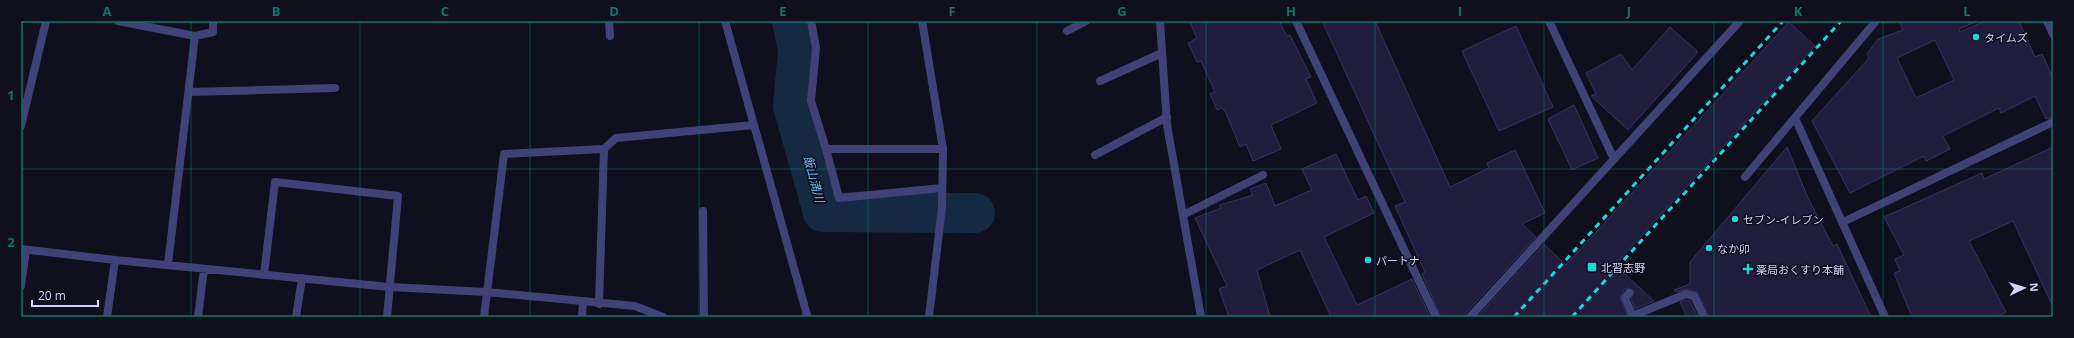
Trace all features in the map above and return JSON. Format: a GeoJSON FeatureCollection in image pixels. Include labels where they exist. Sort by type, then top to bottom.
{"type":"FeatureCollection","features":[{"type":"Feature","properties":{"kind":"street"},"geometry":{"type":"LineString","coordinates":[[21,126],[46,21]]}},
{"type":"Feature","properties":{"kind":"street"},"geometry":{"type":"LineString","coordinates":[[118,21],[195,36],[213,32],[213,21]]}},
{"type":"Feature","properties":{"kind":"street"},"geometry":{"type":"LineString","coordinates":[[609,21],[610,36]]}},
{"type":"Feature","properties":{"kind":"street"},"geometry":{"type":"LineString","coordinates":[[725,21],[807,315],[805,317]]}},
{"type":"Feature","properties":{"kind":"street"},"geometry":{"type":"LineString","coordinates":[[811,21],[816,48],[811,101],[839,198],[942,188]]}},
{"type":"Feature","properties":{"kind":"street"},"geometry":{"type":"LineString","coordinates":[[922,21],[943,149],[941,224],[929,317]]}},
{"type":"Feature","properties":{"kind":"street"},"geometry":{"type":"LineString","coordinates":[[1067,31],[1086,21]]}},
{"type":"Feature","properties":{"kind":"street"},"geometry":{"type":"LineString","coordinates":[[1160,21],[1167,117],[1200,317]]}},
{"type":"Feature","properties":{"kind":"street"},"geometry":{"type":"LineString","coordinates":[[1296,21],[1436,317]]}},
{"type":"Feature","properties":{"kind":"street"},"geometry":{"type":"LineString","coordinates":[[1549,21],[1614,159]]}},
{"type":"Feature","properties":{"kind":"street"},"geometry":{"type":"LineString","coordinates":[[1470,317],[1740,21]]}},
{"type":"Feature","properties":{"kind":"street"},"geometry":{"type":"LineString","coordinates":[[1745,177],[1876,21]]}},
{"type":"Feature","properties":{"kind":"street"},"geometry":{"type":"LineString","coordinates":[[2047,21],[2053,34]]}},
{"type":"Feature","properties":{"kind":"street"},"geometry":{"type":"LineString","coordinates":[[168,264],[195,36]]}},
{"type":"Feature","properties":{"kind":"street"},"geometry":{"type":"LineString","coordinates":[[1100,81],[1162,53]]}},
{"type":"Feature","properties":{"kind":"street"},"geometry":{"type":"LineString","coordinates":[[189,92],[335,88]]}},
{"type":"Feature","properties":{"kind":"street"},"geometry":{"type":"LineString","coordinates":[[1095,155],[1167,117]]}},
{"type":"Feature","properties":{"kind":"street"},"geometry":{"type":"LineString","coordinates":[[1795,118],[1885,317]]}},
{"type":"Feature","properties":{"kind":"street"},"geometry":{"type":"LineString","coordinates":[[1843,222],[2053,122]]}},
{"type":"Feature","properties":{"kind":"street"},"geometry":{"type":"LineString","coordinates":[[484,317],[504,154],[604,148],[616,138],[754,124]]}},
{"type":"Feature","properties":{"kind":"street"},"geometry":{"type":"LineString","coordinates":[[599,304],[604,148]]}},
{"type":"Feature","properties":{"kind":"street"},"geometry":{"type":"LineString","coordinates":[[826,149],[943,149]]}},
{"type":"Feature","properties":{"kind":"street"},"geometry":{"type":"LineString","coordinates":[[1183,215],[1262,175]]}},
{"type":"Feature","properties":{"kind":"street"},"geometry":{"type":"LineString","coordinates":[[264,275],[275,182],[398,196],[387,317]]}},
{"type":"Feature","properties":{"kind":"street"},"geometry":{"type":"LineString","coordinates":[[703,211],[704,317]]}},
{"type":"Feature","properties":{"kind":"street"},"geometry":{"type":"LineString","coordinates":[[21,286],[23,249],[115,260],[390,287],[486,292],[599,304],[635,306],[663,317]]}},
{"type":"Feature","properties":{"kind":"street"},"geometry":{"type":"LineString","coordinates":[[107,317],[115,260]]}},
{"type":"Feature","properties":{"kind":"street"},"geometry":{"type":"LineString","coordinates":[[198,317],[204,269]]}},
{"type":"Feature","properties":{"kind":"street"},"geometry":{"type":"LineString","coordinates":[[296,317],[302,278]]}},
{"type":"Feature","properties":{"kind":"street"},"geometry":{"type":"LineString","coordinates":[[1629,293],[1625,298],[1631,316],[1686,294],[1694,296],[1704,317]]}},
{"type":"Feature","properties":{"kind":"street"},"geometry":{"type":"LineString","coordinates":[[582,317],[583,302]]}},
{"type":"Feature","properties":{"kind":"building"},"geometry":{"type":"Polygon","coordinates":[[[1189,21],[1279,21],[1287,36],[1290,35],[1311,77],[1306,79],[1317,103],[1271,125],[1281,149],[1253,161],[1246,144],[1240,147],[1226,113],[1222,108],[1217,110],[1210,94],[1215,92],[1201,61],[1197,62],[1188,43],[1197,38],[1189,21]]]}},
{"type":"Feature","properties":{"kind":"building"},"geometry":{"type":"Polygon","coordinates":[[[1322,21],[1375,21],[1450,187],[1489,168],[1487,163],[1515,150],[1545,213],[1522,224],[1536,237],[1466,313],[1465,317],[1441,317],[1422,274],[1425,272],[1395,206],[1405,202],[1322,21]]]}},
{"type":"Feature","properties":{"kind":"building"},"geometry":{"type":"Polygon","coordinates":[[[1899,21],[1978,21],[1959,29],[1960,32],[1985,21],[2019,21],[2035,57],[2042,54],[2053,78],[2053,117],[2046,119],[2035,96],[2001,113],[1999,108],[1943,136],[1950,149],[1926,161],[1924,156],[1850,193],[1812,121],[1869,58],[1867,54],[1878,39],[1903,30],[1899,21]],[[1935,40],[1897,58],[1916,98],[1954,80],[1935,40]]]}},
{"type":"Feature","properties":{"kind":"building"},"geometry":{"type":"Polygon","coordinates":[[[1789,22],[1815,46],[1615,265],[1654,301],[1635,309],[1631,299],[1634,291],[1629,288],[1625,289],[1620,297],[1626,314],[1625,317],[1477,317],[1544,244],[1566,265],[1789,22]]]}},
{"type":"Feature","properties":{"kind":"building"},"geometry":{"type":"Polygon","coordinates":[[[1516,26],[1553,107],[1499,131],[1462,51],[1516,26]]]}},
{"type":"Feature","properties":{"kind":"building"},"geometry":{"type":"Polygon","coordinates":[[[1670,27],[1698,52],[1628,130],[1591,96],[1596,94],[1586,73],[1621,54],[1632,70],[1670,27]]]}},
{"type":"Feature","properties":{"kind":"building"},"geometry":{"type":"Polygon","coordinates":[[[1574,105],[1598,158],[1572,170],[1548,119],[1574,105]]]}},
{"type":"Feature","properties":{"kind":"building"},"geometry":{"type":"Polygon","coordinates":[[[1787,147],[1808,198],[1833,246],[1837,244],[1871,317],[1709,317],[1697,292],[1687,289],[1676,292],[1674,290],[1690,284],[1690,262],[1787,147]]]}},
{"type":"Feature","properties":{"kind":"building"},"geometry":{"type":"Polygon","coordinates":[[[2053,147],[2053,307],[2013,221],[1969,241],[2006,312],[1996,317],[1912,317],[1894,273],[1900,271],[1895,259],[1904,255],[1884,217],[1982,173],[1984,179],[2053,147]]]}},
{"type":"Feature","properties":{"kind":"building"},"geometry":{"type":"Polygon","coordinates":[[[1336,154],[1358,200],[1366,196],[1374,213],[1324,237],[1357,305],[1412,279],[1430,317],[1331,317],[1300,250],[1257,270],[1270,317],[1229,317],[1219,289],[1227,286],[1195,218],[1221,208],[1220,205],[1253,195],[1250,189],[1266,183],[1275,206],[1312,190],[1302,169],[1336,154]]]}},
{"type":"Feature","properties":{"kind":"building"},"geometry":{"type":"Polygon","coordinates":[[[1686,300],[1690,301],[1698,317],[1687,317],[1680,302],[1686,300]]]}},
{"type":"Feature","properties":{"kind":"waterway","name":"飯山満川"},"geometry":{"type":"LineString","coordinates":[[792,21],[798,50],[793,106],[823,212],[975,213]]}},
{"type":"Feature","properties":{"kind":"railway"},"geometry":{"type":"LineString","coordinates":[[1514,317],[1783,21]]}},
{"type":"Feature","properties":{"kind":"railway"},"geometry":{"type":"LineString","coordinates":[[1572,317],[1841,21]]}},
{"type":"Feature","properties":{"kind":"place","name":"タイムズ"},"geometry":{"type":"Point","coordinates":[1976,37]}},
{"type":"Feature","properties":{"kind":"place","name":"セブン-イレブン"},"geometry":{"type":"Point","coordinates":[1735,219]}},
{"type":"Feature","properties":{"kind":"place","name":"なか卯"},"geometry":{"type":"Point","coordinates":[1709,248]}},
{"type":"Feature","properties":{"kind":"place","name":"パートナ"},"geometry":{"type":"Point","coordinates":[1368,260]}},
{"type":"Feature","properties":{"kind":"place","name":"北習志野"},"geometry":{"type":"Point","coordinates":[1592,267]}},
{"type":"Feature","properties":{"kind":"place","name":"薬局おくすり本舗"},"geometry":{"type":"Point","coordinates":[1748,269]}}]}
